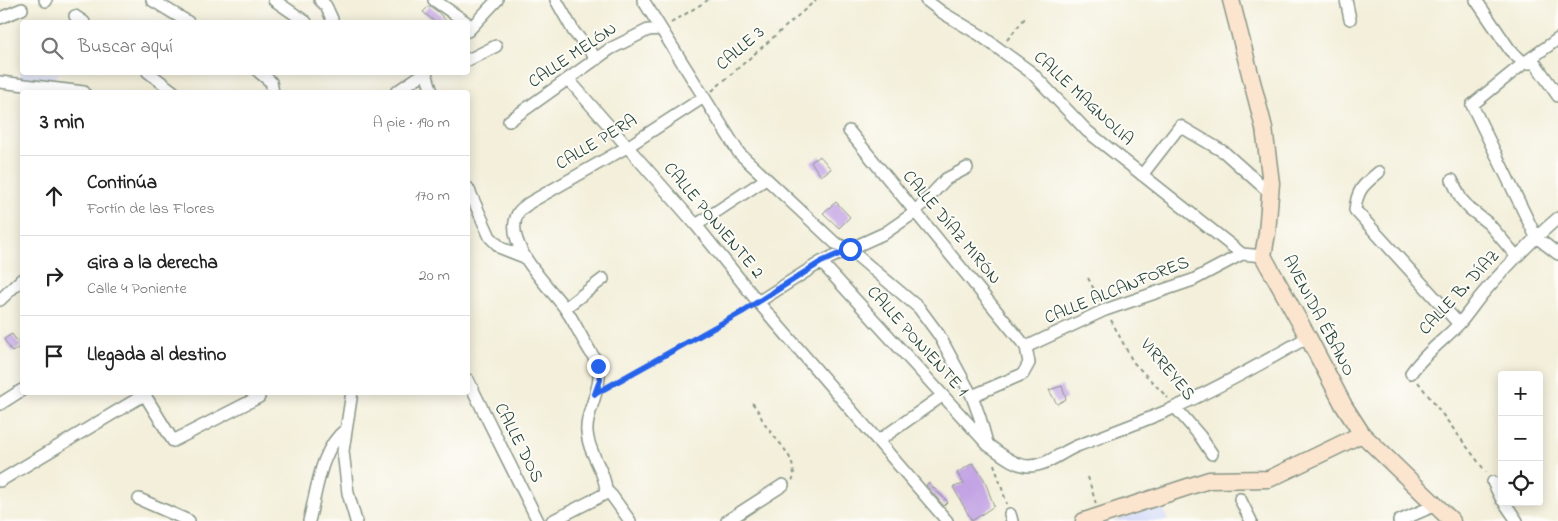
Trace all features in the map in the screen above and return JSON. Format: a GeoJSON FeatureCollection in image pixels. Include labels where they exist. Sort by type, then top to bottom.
{"type":"FeatureCollection","features":[{"type":"Feature","properties":{"kind":"street"},"geometry":{"type":"LineString","coordinates":[[152,0],[185,20]]}},
{"type":"Feature","properties":{"kind":"street"},"geometry":{"type":"LineString","coordinates":[[274,0],[303,20]]}},
{"type":"Feature","properties":{"kind":"street"},"geometry":{"type":"LineString","coordinates":[[320,0],[326,6],[332,20]]}},
{"type":"Feature","properties":{"kind":"street"},"geometry":{"type":"LineString","coordinates":[[434,0],[460,20]]}},
{"type":"Feature","properties":{"kind":"street"},"geometry":{"type":"LineString","coordinates":[[556,0],[574,32],[597,59]]}},
{"type":"Feature","properties":{"kind":"street"},"geometry":{"type":"LineString","coordinates":[[643,0],[739,153],[835,242],[850,249],[919,308],[939,334],[972,396],[988,445]]}},
{"type":"Feature","properties":{"kind":"street","name":"CALLE MAGNOLIA"},"geometry":{"type":"LineString","coordinates":[[926,0],[943,13],[980,35],[1032,73],[1087,131],[1242,254]]}},
{"type":"Feature","properties":{"kind":"street","name":"AVENIDA ÉBANO"},"geometry":{"type":"LineString","coordinates":[[1231,0],[1264,128],[1271,182],[1267,233],[1263,256],[1344,406],[1362,434],[1452,521]]}},
{"type":"Feature","properties":{"kind":"street"},"geometry":{"type":"LineString","coordinates":[[1346,0],[1350,19]]}},
{"type":"Feature","properties":{"kind":"street"},"geometry":{"type":"LineString","coordinates":[[1476,0],[1510,50],[1524,64]]}},
{"type":"Feature","properties":{"kind":"street"},"geometry":{"type":"LineString","coordinates":[[470,24],[496,1]]}},
{"type":"Feature","properties":{"kind":"street"},"geometry":{"type":"LineString","coordinates":[[0,18],[22,8]]}},
{"type":"Feature","properties":{"kind":"street","name":"CALLE MELÓN"},"geometry":{"type":"LineString","coordinates":[[509,121],[597,59],[635,35],[648,30],[661,29]]}},
{"type":"Feature","properties":{"kind":"street"},"geometry":{"type":"LineString","coordinates":[[1558,39],[1472,105],[1536,237],[1558,254]]}},
{"type":"Feature","properties":{"kind":"street"},"geometry":{"type":"LineString","coordinates":[[470,59],[496,46]]}},
{"type":"Feature","properties":{"kind":"street"},"geometry":{"type":"LineString","coordinates":[[1524,64],[1535,63],[1558,96]]}},
{"type":"Feature","properties":{"kind":"street"},"geometry":{"type":"LineString","coordinates":[[152,75],[171,90]]}},
{"type":"Feature","properties":{"kind":"street"},"geometry":{"type":"LineString","coordinates":[[263,75],[271,82],[273,90]]}},
{"type":"Feature","properties":{"kind":"street"},"geometry":{"type":"LineString","coordinates":[[399,90],[422,75]]}},
{"type":"Feature","properties":{"kind":"street"},"geometry":{"type":"LineString","coordinates":[[427,75],[431,90]]}},
{"type":"Feature","properties":{"kind":"street","name":"CALLE PONIENTE 2"},"geometry":{"type":"LineString","coordinates":[[568,80],[696,225],[758,302],[947,521]]}},
{"type":"Feature","properties":{"kind":"street"},"geometry":{"type":"LineString","coordinates":[[0,82],[67,90]]}},
{"type":"Feature","properties":{"kind":"street","name":"CALLE PERA"},"geometry":{"type":"LineString","coordinates":[[524,257],[516,239],[515,224],[518,211],[628,147],[704,97]]}},
{"type":"Feature","properties":{"kind":"street"},"geometry":{"type":"LineString","coordinates":[[1142,175],[1180,126],[1224,152],[1270,193]]}},
{"type":"Feature","properties":{"kind":"street","name":"CALLE DÍAZ MIRÓN"},"geometry":{"type":"LineString","coordinates":[[849,132],[1026,347]]}},
{"type":"Feature","properties":{"kind":"street"},"geometry":{"type":"LineString","coordinates":[[758,302],[821,262],[885,233],[914,213],[946,179],[968,168]]}},
{"type":"Feature","properties":{"kind":"street"},"geometry":{"type":"LineString","coordinates":[[1379,172],[1365,183],[1356,197],[1354,210],[1459,324]]}},
{"type":"Feature","properties":{"kind":"street"},"geometry":{"type":"LineString","coordinates":[[696,225],[766,179]]}},
{"type":"Feature","properties":{"kind":"street"},"geometry":{"type":"LineString","coordinates":[[1452,180],[1461,199],[1489,224],[1516,257]]}},
{"type":"Feature","properties":{"kind":"street"},"geometry":{"type":"LineString","coordinates":[[470,192],[490,237],[501,248],[524,257],[565,308],[598,366],[600,380],[586,432],[593,456],[605,482],[606,490],[630,521]]}},
{"type":"Feature","properties":{"kind":"street","name":"CALLE B. DÍAZ"},"geometry":{"type":"LineString","coordinates":[[1411,373],[1459,324],[1484,292],[1516,257],[1558,218]]}},
{"type":"Feature","properties":{"kind":"street"},"geometry":{"type":"LineString","coordinates":[[1242,254],[1263,256]]}},
{"type":"Feature","properties":{"kind":"street","name":"CALLE ALCANFORES"},"geometry":{"type":"LineString","coordinates":[[1026,347],[1105,310],[1193,280],[1242,254]]}},
{"type":"Feature","properties":{"kind":"street","name":"CALLE PONIENTE 1"},"geometry":{"type":"LineString","coordinates":[[821,262],[988,445],[1012,461],[1027,466],[1042,464],[1075,447],[1117,432],[1175,407],[1242,375],[1308,337]]}},
{"type":"Feature","properties":{"kind":"street"},"geometry":{"type":"LineString","coordinates":[[565,308],[603,279]]}},
{"type":"Feature","properties":{"kind":"street"},"geometry":{"type":"LineString","coordinates":[[0,300],[20,281]]}},
{"type":"Feature","properties":{"kind":"street"},"geometry":{"type":"LineString","coordinates":[[972,396],[1023,374],[1028,363],[1026,347]]}},
{"type":"Feature","properties":{"kind":"street","name":"CALLE DOS"},"geometry":{"type":"LineString","coordinates":[[470,384],[538,521]]}},
{"type":"Feature","properties":{"kind":"street"},"geometry":{"type":"LineString","coordinates":[[0,404],[20,391]]}},
{"type":"Feature","properties":{"kind":"street"},"geometry":{"type":"LineString","coordinates":[[0,481],[142,395]]}},
{"type":"Feature","properties":{"kind":"street"},"geometry":{"type":"LineString","coordinates":[[145,395],[173,441],[260,397]]}},
{"type":"Feature","properties":{"kind":"street"},"geometry":{"type":"LineString","coordinates":[[352,395],[343,451],[348,492],[357,521]]}},
{"type":"Feature","properties":{"kind":"street"},"geometry":{"type":"LineString","coordinates":[[878,440],[942,396]]}},
{"type":"Feature","properties":{"kind":"street","name":"VIRREYES"},"geometry":{"type":"LineString","coordinates":[[1175,407],[1200,436],[1212,454]]}},
{"type":"Feature","properties":{"kind":"street"},"geometry":{"type":"LineString","coordinates":[[309,521],[316,485],[332,445],[346,429]]}},
{"type":"Feature","properties":{"kind":"street"},"geometry":{"type":"LineString","coordinates":[[1092,518],[1209,480],[1270,479],[1362,434]]}},
{"type":"Feature","properties":{"kind":"street"},"geometry":{"type":"LineString","coordinates":[[1494,482],[1498,490]]}},
{"type":"Feature","properties":{"kind":"street"},"geometry":{"type":"LineString","coordinates":[[727,521],[783,485]]}},
{"type":"Feature","properties":{"kind":"street"},"geometry":{"type":"LineString","coordinates":[[552,521],[603,495],[606,490]]}},
{"type":"Feature","properties":{"kind":"street"},"geometry":{"type":"LineString","coordinates":[[1240,498],[1251,521]]}},
{"type":"Feature","properties":{"kind":"street"},"geometry":{"type":"LineString","coordinates":[[139,499],[189,521]]}},
{"type":"Feature","properties":{"kind":"street"},"geometry":{"type":"LineString","coordinates":[[1399,521],[1436,505]]}},
{"type":"Feature","properties":{"kind":"street"},"geometry":{"type":"LineString","coordinates":[[1506,506],[1517,521]]}},
{"type":"Feature","properties":{"kind":"path"},"geometry":{"type":"LineString","coordinates":[[661,29],[708,0]]}},
{"type":"Feature","properties":{"kind":"path","name":"CALLE 3"},"geometry":{"type":"LineString","coordinates":[[704,97],[816,0]]}},
{"type":"Feature","properties":{"kind":"path"},"geometry":{"type":"LineString","coordinates":[[999,49],[1025,18]]}},
{"type":"Feature","properties":{"kind":"path","name":"VIRREYES"},"geometry":{"type":"LineString","coordinates":[[1088,278],[1133,362],[1175,407]]}},
{"type":"Feature","properties":{"kind":"path"},"geometry":{"type":"LineString","coordinates":[[595,394],[758,302]]}},
{"type":"Feature","properties":{"kind":"path"},"geometry":{"type":"LineString","coordinates":[[1411,373],[1494,482]]}},
{"type":"Feature","properties":{"kind":"path"},"geometry":{"type":"LineString","coordinates":[[752,403],[759,410],[764,422],[789,454],[794,470],[794,478],[789,483],[783,485]]}},
{"type":"Feature","properties":{"kind":"path"},"geometry":{"type":"LineString","coordinates":[[988,445],[1011,517]]}},
{"type":"Feature","properties":{"kind":"path"},"geometry":{"type":"LineString","coordinates":[[1088,477],[1092,518]]}},
{"type":"Feature","properties":{"kind":"shaded area"},"geometry":{"type":"Polygon","coordinates":[[[21,75],[57,75],[48,86],[20,82],[21,75]]]}},
{"type":"Feature","properties":{"kind":"shaded area"},"geometry":{"type":"Polygon","coordinates":[[[1161,505],[1168,521],[1113,521],[1161,505]]]}},
{"type":"Feature","properties":{"kind":"building"},"geometry":{"type":"Polygon","coordinates":[[[429,6],[445,20],[433,20],[423,12],[429,6]]]}},
{"type":"Feature","properties":{"kind":"building"},"geometry":{"type":"Polygon","coordinates":[[[820,156],[831,169],[821,176],[811,162],[820,156]]]}},
{"type":"Feature","properties":{"kind":"building"},"geometry":{"type":"Polygon","coordinates":[[[836,202],[850,217],[839,228],[823,213],[836,202]]]}},
{"type":"Feature","properties":{"kind":"building"},"geometry":{"type":"Polygon","coordinates":[[[12,334],[20,347],[12,352],[4,339],[12,334]]]}},
{"type":"Feature","properties":{"kind":"building"},"geometry":{"type":"Polygon","coordinates":[[[1062,386],[1066,399],[1057,404],[1049,390],[1062,386]]]}},
{"type":"Feature","properties":{"kind":"building"},"geometry":{"type":"Polygon","coordinates":[[[973,463],[984,479],[994,506],[972,521],[953,487],[964,484],[957,473],[973,463]]]}},
{"type":"Feature","properties":{"kind":"building"},"geometry":{"type":"Polygon","coordinates":[[[929,483],[948,502],[944,506],[926,485],[929,483]]]}},
{"type":"Feature","properties":{"kind":"route"},"geometry":{"type":"LineString","coordinates":[[598,366],[600,380],[595,394],[742,312],[821,262],[850,249]]}}]}
